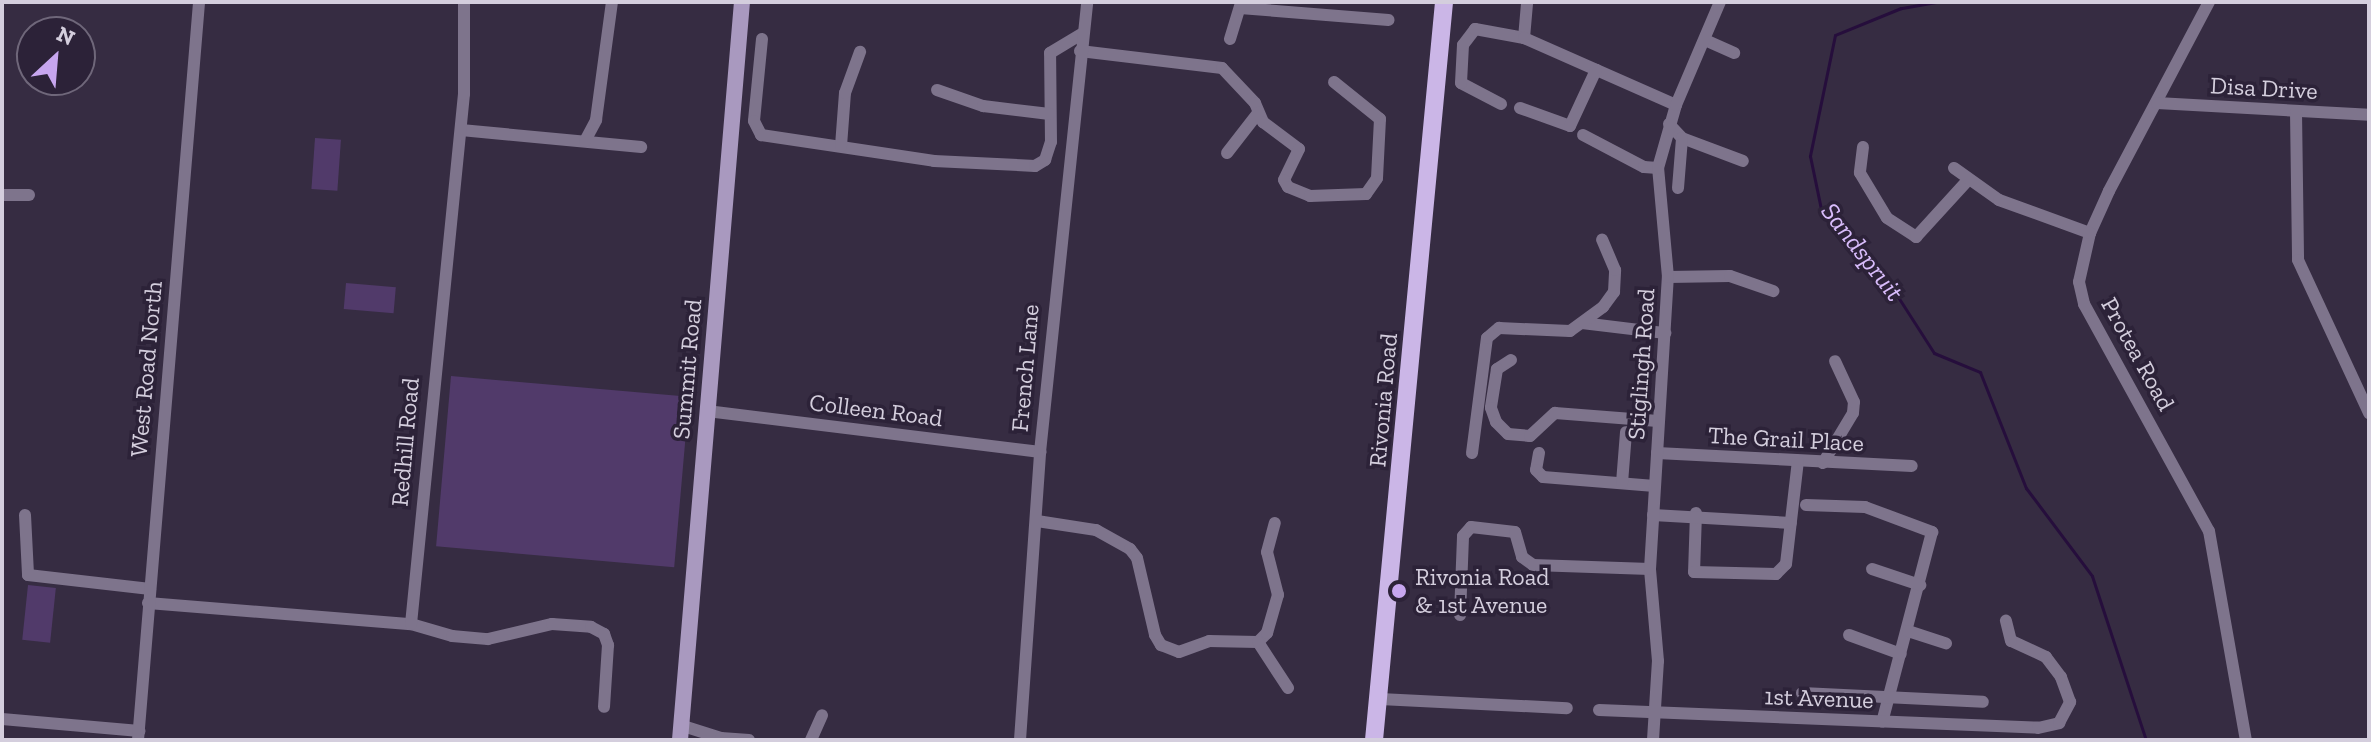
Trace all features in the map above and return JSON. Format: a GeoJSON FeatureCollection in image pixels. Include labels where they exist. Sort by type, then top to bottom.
{"type":"FeatureCollection","features":[{"type":"Feature","properties":{"kind":"main road","name":"Summit Road"},"geometry":{"type":"LineString","coordinates":[[680,732],[742,2]]}},
{"type":"Feature","properties":{"kind":"main road","name":"Rivonia Road"},"geometry":{"type":"LineString","coordinates":[[1433,2],[1433,113]]}},
{"type":"Feature","properties":{"kind":"main road","name":"Rivonia Road"},"geometry":{"type":"LineString","coordinates":[[1382,740],[1382,696],[1444,2]]}},
{"type":"Feature","properties":{"kind":"main road","name":"Rivonia Road"},"geometry":{"type":"LineString","coordinates":[[1374,740],[1382,696]]}},
{"type":"Feature","properties":{"kind":"street","name":"West Road North"},"geometry":{"type":"LineString","coordinates":[[139,735],[199,2]]}},
{"type":"Feature","properties":{"kind":"street","name":"Redhill Road"},"geometry":{"type":"LineString","coordinates":[[411,624],[461,130],[464,2]]}},
{"type":"Feature","properties":{"kind":"street"},"geometry":{"type":"LineString","coordinates":[[585,141],[596,120],[612,2]]}},
{"type":"Feature","properties":{"kind":"street","name":"French Lane"},"geometry":{"type":"LineString","coordinates":[[1020,740],[1040,452],[1087,2]]}},
{"type":"Feature","properties":{"kind":"street"},"geometry":{"type":"LineString","coordinates":[[1524,38],[1527,2]]}},
{"type":"Feature","properties":{"kind":"street","name":"Stiglingh Road"},"geometry":{"type":"LineString","coordinates":[[1653,740],[1658,661],[1650,569],[1668,277],[1658,168],[1676,105],[1720,2]]}},
{"type":"Feature","properties":{"kind":"street","name":"Protea Road"},"geometry":{"type":"LineString","coordinates":[[2209,2],[2090,233],[2080,271],[2081,293],[2209,531],[2246,740]]}},
{"type":"Feature","properties":{"kind":"street"},"geometry":{"type":"LineString","coordinates":[[1230,39],[1241,5],[1389,20]]}},
{"type":"Feature","properties":{"kind":"street"},"geometry":{"type":"LineString","coordinates":[[1501,104],[1463,87],[1460,80],[1467,35],[1475,29],[1496,29],[1524,38],[1676,105]]}},
{"type":"Feature","properties":{"kind":"street"},"geometry":{"type":"LineString","coordinates":[[762,39],[756,129],[769,137],[934,161],[1035,166],[1050,149],[1050,53],[1082,34]]}},
{"type":"Feature","properties":{"kind":"street"},"geometry":{"type":"LineString","coordinates":[[1705,40],[1734,53]]}},
{"type":"Feature","properties":{"kind":"street"},"geometry":{"type":"LineString","coordinates":[[1080,51],[1222,68],[1258,113],[1299,149],[1284,180],[1297,193],[1366,194],[1377,178],[1380,119],[1334,82]]}},
{"type":"Feature","properties":{"kind":"street"},"geometry":{"type":"LineString","coordinates":[[841,146],[845,93],[860,52]]}},
{"type":"Feature","properties":{"kind":"street"},"geometry":{"type":"LineString","coordinates":[[1520,108],[1570,126],[1596,70]]}},
{"type":"Feature","properties":{"kind":"street"},"geometry":{"type":"LineString","coordinates":[[937,90],[983,106],[1050,114]]}},
{"type":"Feature","properties":{"kind":"street","name":"Disa Drive"},"geometry":{"type":"LineString","coordinates":[[2157,103],[2369,115]]}},
{"type":"Feature","properties":{"kind":"street"},"geometry":{"type":"LineString","coordinates":[[2296,112],[2298,260],[2369,413]]}},
{"type":"Feature","properties":{"kind":"street"},"geometry":{"type":"LineString","coordinates":[[1227,153],[1258,113]]}},
{"type":"Feature","properties":{"kind":"street"},"geometry":{"type":"LineString","coordinates":[[1669,124],[1682,138],[1743,161]]}},
{"type":"Feature","properties":{"kind":"street"},"geometry":{"type":"LineString","coordinates":[[461,130],[641,147]]}},
{"type":"Feature","properties":{"kind":"street"},"geometry":{"type":"LineString","coordinates":[[1583,135],[1644,167],[1658,168]]}},
{"type":"Feature","properties":{"kind":"street"},"geometry":{"type":"LineString","coordinates":[[1678,188],[1682,138]]}},
{"type":"Feature","properties":{"kind":"street"},"geometry":{"type":"LineString","coordinates":[[1863,147],[1860,173],[1887,218],[1916,237],[1968,180]]}},
{"type":"Feature","properties":{"kind":"street"},"geometry":{"type":"LineString","coordinates":[[1954,168],[1999,200],[2090,233]]}},
{"type":"Feature","properties":{"kind":"street"},"geometry":{"type":"LineString","coordinates":[[2,195],[29,195]]}},
{"type":"Feature","properties":{"kind":"street"},"geometry":{"type":"LineString","coordinates":[[1472,453],[1483,347],[1493,330],[1567,331],[1582,323],[1614,292],[1614,260],[1602,240]]}},
{"type":"Feature","properties":{"kind":"street"},"geometry":{"type":"LineString","coordinates":[[1668,277],[1730,276],[1773,291]]}},
{"type":"Feature","properties":{"kind":"street"},"geometry":{"type":"LineString","coordinates":[[1582,323],[1665,333]]}},
{"type":"Feature","properties":{"kind":"street"},"geometry":{"type":"LineString","coordinates":[[1511,360],[1497,369],[1491,408],[1494,419],[1508,434],[1530,436],[1555,413],[1658,421]]}},
{"type":"Feature","properties":{"kind":"street"},"geometry":{"type":"LineString","coordinates":[[1823,463],[1853,413],[1845,376],[1835,361]]}},
{"type":"Feature","properties":{"kind":"street","name":"Colleen Road"},"geometry":{"type":"LineString","coordinates":[[707,411],[1040,452]]}},
{"type":"Feature","properties":{"kind":"street"},"geometry":{"type":"LineString","coordinates":[[1622,483],[1626,432]]}},
{"type":"Feature","properties":{"kind":"street"},"geometry":{"type":"LineString","coordinates":[[1539,453],[1536,470],[1543,477],[1655,486]]}},
{"type":"Feature","properties":{"kind":"street","name":"The Grail Place"},"geometry":{"type":"LineString","coordinates":[[1657,453],[1912,466]]}},
{"type":"Feature","properties":{"kind":"street"},"geometry":{"type":"LineString","coordinates":[[1696,513],[1691,568],[1699,574],[1776,574],[1786,564],[1798,461]]}},
{"type":"Feature","properties":{"kind":"street"},"geometry":{"type":"LineString","coordinates":[[1806,505],[1865,507],[1929,528],[1933,537],[1882,722]]}},
{"type":"Feature","properties":{"kind":"street"},"geometry":{"type":"LineString","coordinates":[[1653,515],[1696,513],[1791,523]]}},
{"type":"Feature","properties":{"kind":"street"},"geometry":{"type":"LineString","coordinates":[[25,515],[28,575],[150,589]]}},
{"type":"Feature","properties":{"kind":"street"},"geometry":{"type":"LineString","coordinates":[[1037,521],[1096,530],[1130,549],[1137,558],[1155,635],[1168,650],[1179,652],[1209,641],[1258,642]]}},
{"type":"Feature","properties":{"kind":"street"},"geometry":{"type":"LineString","coordinates":[[1258,642],[1275,619],[1278,595],[1267,552],[1275,523]]}},
{"type":"Feature","properties":{"kind":"street"},"geometry":{"type":"LineString","coordinates":[[1460,615],[1463,539],[1468,528],[1515,532],[1522,557],[1533,565],[1650,569]]}},
{"type":"Feature","properties":{"kind":"street"},"geometry":{"type":"LineString","coordinates":[[1872,569],[1920,585]]}},
{"type":"Feature","properties":{"kind":"street"},"geometry":{"type":"LineString","coordinates":[[148,603],[411,624],[443,635],[488,639],[552,624],[596,629],[608,645],[604,707]]}},
{"type":"Feature","properties":{"kind":"street","name":"1st Avenue"},"geometry":{"type":"LineString","coordinates":[[1599,710],[2038,728],[2059,723],[2070,696],[2046,657],[2011,641],[2006,621]]}},
{"type":"Feature","properties":{"kind":"street"},"geometry":{"type":"LineString","coordinates":[[1908,631],[1946,643]]}},
{"type":"Feature","properties":{"kind":"street"},"geometry":{"type":"LineString","coordinates":[[1849,635],[1901,654]]}},
{"type":"Feature","properties":{"kind":"street"},"geometry":{"type":"LineString","coordinates":[[1258,642],[1288,688]]}},
{"type":"Feature","properties":{"kind":"street"},"geometry":{"type":"LineString","coordinates":[[1802,693],[1983,702]]}},
{"type":"Feature","properties":{"kind":"street"},"geometry":{"type":"LineString","coordinates":[[1382,696],[1567,708]]}},
{"type":"Feature","properties":{"kind":"street"},"geometry":{"type":"LineString","coordinates":[[811,740],[822,715]]}},
{"type":"Feature","properties":{"kind":"street"},"geometry":{"type":"LineString","coordinates":[[2,719],[139,735]]}},
{"type":"Feature","properties":{"kind":"street"},"geometry":{"type":"LineString","coordinates":[[680,732],[749,740]]}},
{"type":"Feature","properties":{"kind":"shaded area"},"geometry":{"type":"Polygon","coordinates":[[[315,138],[341,140],[337,191],[311,189],[315,138]]]}},
{"type":"Feature","properties":{"kind":"shaded area"},"geometry":{"type":"Polygon","coordinates":[[[346,283],[396,287],[394,313],[344,309],[346,283]]]}},
{"type":"Feature","properties":{"kind":"shaded area"},"geometry":{"type":"Polygon","coordinates":[[[451,376],[689,397],[674,567],[436,546],[451,376]]]}},
{"type":"Feature","properties":{"kind":"shaded area"},"geometry":{"type":"Polygon","coordinates":[[[28,585],[56,588],[50,643],[22,640],[28,585]]]}},
{"type":"Feature","properties":{"kind":"waterway","name":"Sandspruit"},"geometry":{"type":"LineString","coordinates":[[1936,2],[1901,8],[1835,35],[1810,156],[1821,209],[1882,272],[1934,353],[1980,372],[2026,488],[2092,576],[2146,740]]}},
{"type":"Feature","properties":{"kind":"place","name":"Rivonia Road & 1st Avenue"},"geometry":{"type":"Point","coordinates":[1399,591]}}]}
